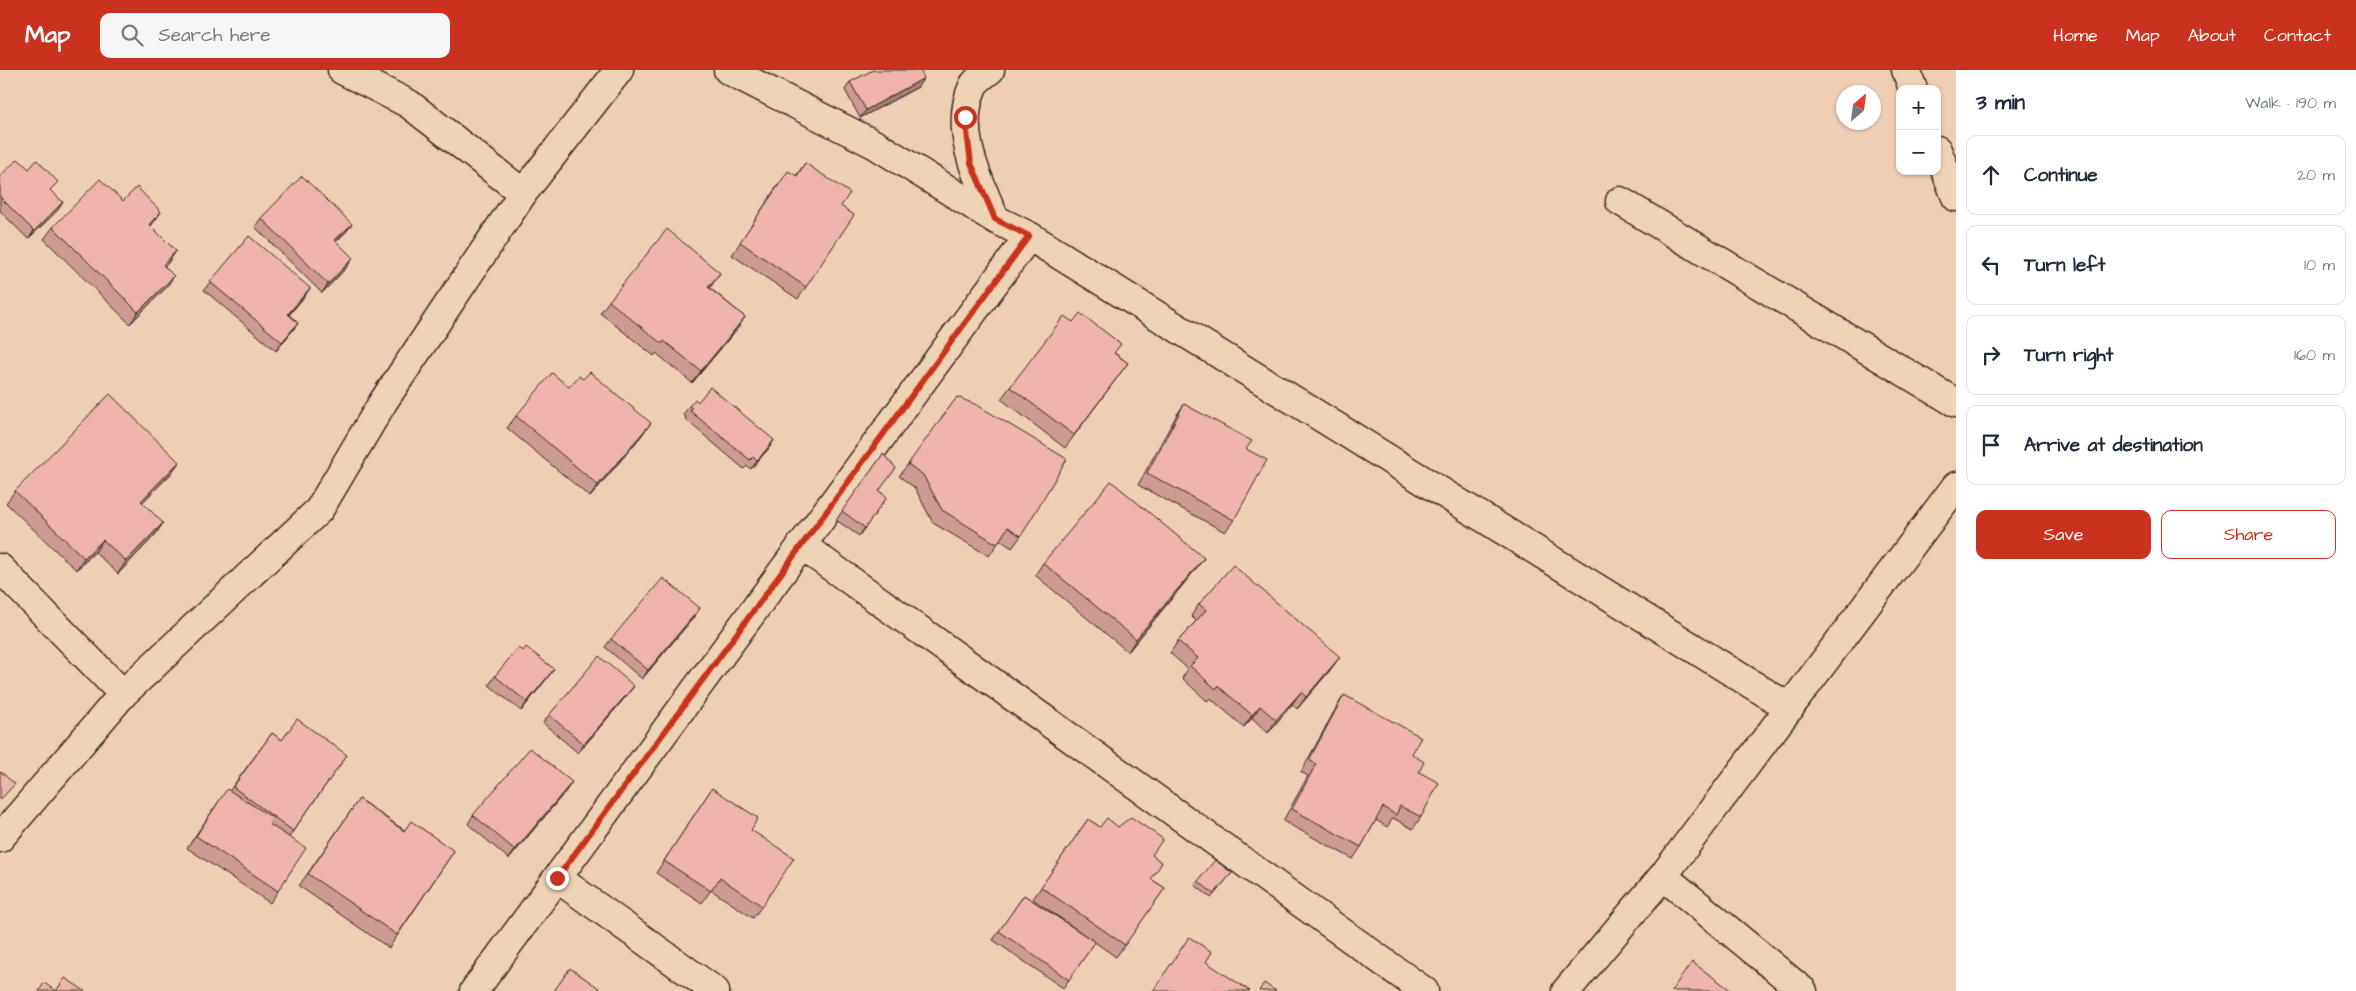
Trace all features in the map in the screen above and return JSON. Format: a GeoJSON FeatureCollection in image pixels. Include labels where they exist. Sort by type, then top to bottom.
{"type":"FeatureCollection","features":[{"type":"Feature","properties":{"kind":"street"},"geometry":{"type":"LineString","coordinates":[[342,70],[409,104],[523,193]]}},
{"type":"Feature","properties":{"kind":"street"},"geometry":{"type":"LineString","coordinates":[[0,838],[123,694],[319,510],[383,402],[523,193],[619,70]]}},
{"type":"Feature","properties":{"kind":"street"},"geometry":{"type":"LineString","coordinates":[[728,70],[876,145],[995,219],[1029,236],[1790,708]]}},
{"type":"Feature","properties":{"kind":"street"},"geometry":{"type":"LineString","coordinates":[[990,70],[974,84],[965,117],[971,163],[995,219]]}},
{"type":"Feature","properties":{"kind":"street"},"geometry":{"type":"LineString","coordinates":[[1906,70],[1912,85]]}},
{"type":"Feature","properties":{"kind":"street"},"geometry":{"type":"LineString","coordinates":[[1941,160],[1956,197]]}},
{"type":"Feature","properties":{"kind":"street"},"geometry":{"type":"LineString","coordinates":[[1620,201],[1956,403]]}},
{"type":"Feature","properties":{"kind":"street"},"geometry":{"type":"LineString","coordinates":[[474,991],[1029,236]]}},
{"type":"Feature","properties":{"kind":"street"},"geometry":{"type":"LineString","coordinates":[[1566,991],[1663,876],[1956,486]]}},
{"type":"Feature","properties":{"kind":"street"},"geometry":{"type":"LineString","coordinates":[[801,546],[1424,991]]}},
{"type":"Feature","properties":{"kind":"street"},"geometry":{"type":"LineString","coordinates":[[0,568],[123,694]]}},
{"type":"Feature","properties":{"kind":"street"},"geometry":{"type":"LineString","coordinates":[[1663,876],[1803,991]]}},
{"type":"Feature","properties":{"kind":"street"},"geometry":{"type":"LineString","coordinates":[[557,878],[715,991]]}},
{"type":"Feature","properties":{"kind":"building"},"geometry":{"type":"Polygon","coordinates":[[[873,70],[920,70],[924,78],[866,110],[850,82],[873,70]]]}},
{"type":"Feature","properties":{"kind":"building"},"geometry":{"type":"Polygon","coordinates":[[[18,159],[29,169],[37,160],[58,182],[50,190],[63,202],[34,231],[0,197],[0,176],[18,159]]]}},
{"type":"Feature","properties":{"kind":"building"},"geometry":{"type":"Polygon","coordinates":[[[805,163],[850,193],[841,206],[854,215],[806,287],[740,242],[788,171],[797,176],[805,163]]]}},
{"type":"Feature","properties":{"kind":"building"},"geometry":{"type":"Polygon","coordinates":[[[302,176],[352,224],[335,240],[353,258],[328,284],[261,218],[302,176]]]}},
{"type":"Feature","properties":{"kind":"building"},"geometry":{"type":"Polygon","coordinates":[[[100,179],[123,201],[137,187],[161,212],[149,224],[176,251],[163,265],[174,276],[138,312],[53,227],[100,179]]]}},
{"type":"Feature","properties":{"kind":"building"},"geometry":{"type":"Polygon","coordinates":[[[667,229],[720,273],[708,287],[745,317],[701,371],[664,341],[662,344],[609,301],[667,229]]]}},
{"type":"Feature","properties":{"kind":"building"},"geometry":{"type":"Polygon","coordinates":[[[249,236],[310,288],[288,314],[298,323],[282,342],[210,282],[249,236]]]}},
{"type":"Feature","properties":{"kind":"building"},"geometry":{"type":"Polygon","coordinates":[[[1080,313],[1121,344],[1114,353],[1128,363],[1074,435],[1010,387],[1064,316],[1073,322],[1080,313]]]}},
{"type":"Feature","properties":{"kind":"building"},"geometry":{"type":"Polygon","coordinates":[[[590,372],[651,423],[598,485],[516,416],[552,373],[569,387],[579,376],[583,379],[590,372]]]}},
{"type":"Feature","properties":{"kind":"building"},"geometry":{"type":"Polygon","coordinates":[[[710,387],[774,440],[757,461],[753,457],[750,460],[690,411],[692,408],[689,406],[695,399],[698,402],[710,387]]]}},
{"type":"Feature","properties":{"kind":"building"},"geometry":{"type":"Polygon","coordinates":[[[110,394],[179,462],[141,501],[163,523],[126,561],[103,540],[84,558],[15,491],[110,394]]]}},
{"type":"Feature","properties":{"kind":"building"},"geometry":{"type":"Polygon","coordinates":[[[957,397],[977,405],[1067,459],[1021,536],[1008,527],[997,544],[942,510],[923,475],[908,464],[957,397]]]}},
{"type":"Feature","properties":{"kind":"building"},"geometry":{"type":"Polygon","coordinates":[[[1184,404],[1252,441],[1246,449],[1267,460],[1234,520],[1147,473],[1184,404]]]}},
{"type":"Feature","properties":{"kind":"building"},"geometry":{"type":"Polygon","coordinates":[[[883,454],[896,468],[879,491],[887,497],[865,528],[842,511],[883,454]]]}},
{"type":"Feature","properties":{"kind":"building"},"geometry":{"type":"Polygon","coordinates":[[[1111,481],[1204,558],[1136,639],[1043,563],[1111,481]]]}},
{"type":"Feature","properties":{"kind":"building"},"geometry":{"type":"Polygon","coordinates":[[[1233,565],[1340,657],[1306,697],[1301,692],[1276,720],[1260,706],[1252,715],[1218,686],[1216,689],[1190,666],[1198,658],[1178,641],[1206,610],[1199,604],[1233,565]]]}},
{"type":"Feature","properties":{"kind":"building"},"geometry":{"type":"Polygon","coordinates":[[[663,578],[700,608],[648,670],[611,639],[663,578]]]}},
{"type":"Feature","properties":{"kind":"building"},"geometry":{"type":"Polygon","coordinates":[[[526,647],[554,669],[527,702],[495,676],[518,648],[523,651],[526,647]]]}},
{"type":"Feature","properties":{"kind":"building"},"geometry":{"type":"Polygon","coordinates":[[[599,656],[634,686],[584,744],[549,715],[599,656]]]}},
{"type":"Feature","properties":{"kind":"building"},"geometry":{"type":"Polygon","coordinates":[[[1344,695],[1421,737],[1412,754],[1424,762],[1419,772],[1439,783],[1421,817],[1400,806],[1396,815],[1383,807],[1361,847],[1292,809],[1316,764],[1309,760],[1344,695]]]}},
{"type":"Feature","properties":{"kind":"building"},"geometry":{"type":"Polygon","coordinates":[[[297,719],[347,755],[293,831],[233,787],[272,733],[282,740],[297,719]]]}},
{"type":"Feature","properties":{"kind":"building"},"geometry":{"type":"Polygon","coordinates":[[[530,748],[572,782],[515,850],[473,815],[530,748]]]}},
{"type":"Feature","properties":{"kind":"building"},"geometry":{"type":"Polygon","coordinates":[[[0,773],[15,784],[0,800],[0,773]]]}},
{"type":"Feature","properties":{"kind":"building"},"geometry":{"type":"Polygon","coordinates":[[[712,788],[758,818],[751,830],[794,858],[762,906],[720,878],[711,891],[664,861],[712,788]]]}},
{"type":"Feature","properties":{"kind":"building"},"geometry":{"type":"Polygon","coordinates":[[[227,789],[273,818],[269,824],[306,848],[278,891],[196,836],[227,789]]]}},
{"type":"Feature","properties":{"kind":"building"},"geometry":{"type":"Polygon","coordinates":[[[359,799],[404,831],[411,821],[454,851],[397,935],[308,874],[359,799]]]}},
{"type":"Feature","properties":{"kind":"building"},"geometry":{"type":"Polygon","coordinates":[[[1131,817],[1163,839],[1152,855],[1162,863],[1151,879],[1165,888],[1125,945],[1041,887],[1088,819],[1100,827],[1107,818],[1118,827],[1131,817]]]}},
{"type":"Feature","properties":{"kind":"building"},"geometry":{"type":"Polygon","coordinates":[[[1215,860],[1232,873],[1214,894],[1198,881],[1215,860]]]}},
{"type":"Feature","properties":{"kind":"building"},"geometry":{"type":"Polygon","coordinates":[[[1024,895],[1095,942],[1069,980],[999,931],[1024,895]]]}},
{"type":"Feature","properties":{"kind":"building"},"geometry":{"type":"Polygon","coordinates":[[[1189,937],[1212,952],[1206,962],[1250,991],[1153,991],[1189,937]]]}},
{"type":"Feature","properties":{"kind":"building"},"geometry":{"type":"Polygon","coordinates":[[[1692,962],[1732,991],[1671,991],[1692,962]]]}},
{"type":"Feature","properties":{"kind":"building"},"geometry":{"type":"Polygon","coordinates":[[[570,968],[603,991],[554,991],[570,968]]]}},
{"type":"Feature","properties":{"kind":"building"},"geometry":{"type":"Polygon","coordinates":[[[65,978],[85,991],[56,991],[65,978]]]}},
{"type":"Feature","properties":{"kind":"building"},"geometry":{"type":"Polygon","coordinates":[[[44,983],[56,991],[39,991],[44,983]]]}},
{"type":"Feature","properties":{"kind":"building"},"geometry":{"type":"Polygon","coordinates":[[[1264,983],[1276,991],[1259,991],[1264,983]]]}},
{"type":"Feature","properties":{"kind":"route"},"geometry":{"type":"LineString","coordinates":[[557,878],[1029,236],[995,219],[971,163],[965,117]]}}]}
